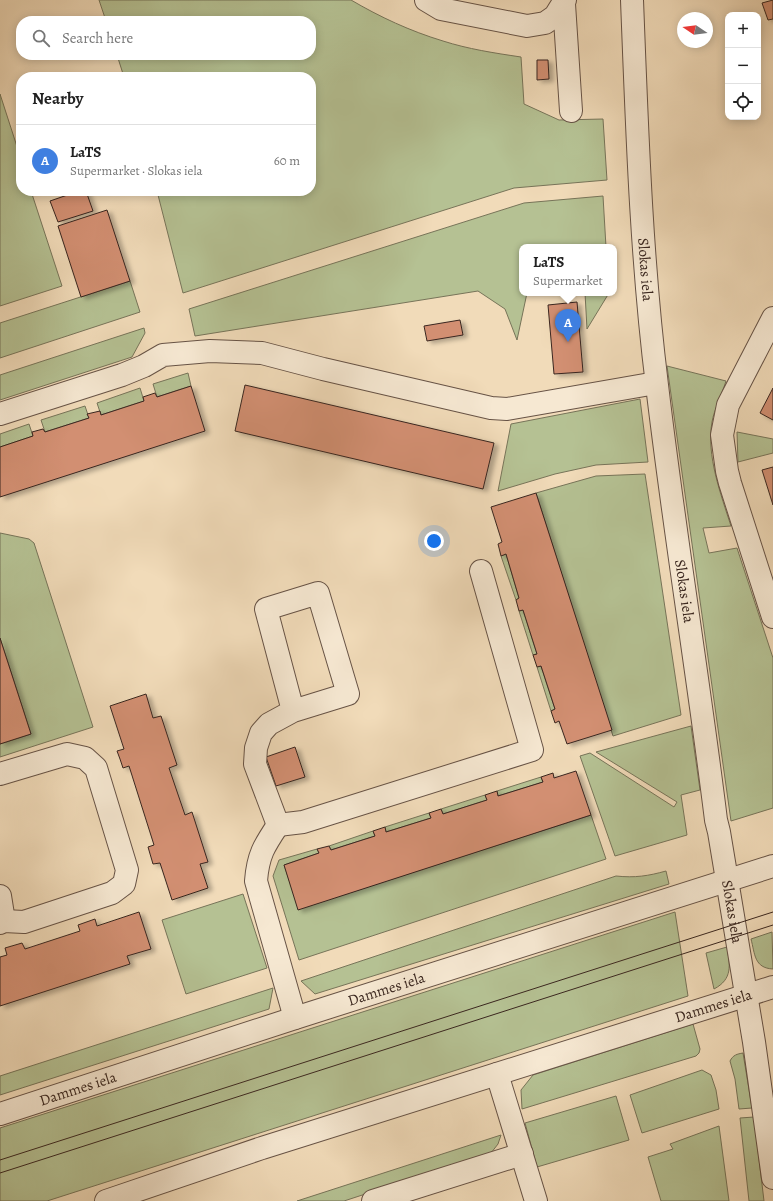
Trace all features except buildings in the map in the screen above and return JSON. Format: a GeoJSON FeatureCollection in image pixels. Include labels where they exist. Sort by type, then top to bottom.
{"type":"FeatureCollection","features":[{"type":"Feature","properties":{"kind":"street"},"geometry":{"type":"LineString","coordinates":[[426,0],[441,9],[527,26],[545,23],[555,16],[565,2]]}},
{"type":"Feature","properties":{"kind":"street","name":"Slokas iela"},"geometry":{"type":"LineString","coordinates":[[632,0],[640,186],[646,277],[656,383],[716,820],[746,996],[766,1078],[773,1178]]}},
{"type":"Feature","properties":{"kind":"street"},"geometry":{"type":"LineString","coordinates":[[565,2],[570,111]]}},
{"type":"Feature","properties":{"kind":"street"},"geometry":{"type":"LineString","coordinates":[[773,318],[728,405],[722,435],[730,483],[773,617]]}},
{"type":"Feature","properties":{"kind":"street"},"geometry":{"type":"LineString","coordinates":[[0,414],[122,374],[144,366],[163,355],[210,351],[262,353],[323,369],[491,408],[507,409],[656,383]]}},
{"type":"Feature","properties":{"kind":"street"},"geometry":{"type":"LineString","coordinates":[[278,825],[303,822],[532,750],[482,571]]}},
{"type":"Feature","properties":{"kind":"street"},"geometry":{"type":"LineString","coordinates":[[278,825],[255,764],[256,748],[261,733],[269,724],[293,712],[348,694],[318,593],[266,609],[293,712]]}},
{"type":"Feature","properties":{"kind":"street"},"geometry":{"type":"LineString","coordinates":[[0,774],[67,754],[85,758],[96,768],[127,870],[124,884],[112,893],[24,922],[2,922],[0,896]]}},
{"type":"Feature","properties":{"kind":"street"},"geometry":{"type":"LineString","coordinates":[[278,825],[263,848],[257,864],[256,881],[295,1018]]}},
{"type":"Feature","properties":{"kind":"street","name":"Dammes iela"},"geometry":{"type":"LineString","coordinates":[[0,1114],[295,1018],[773,866]]}},
{"type":"Feature","properties":{"kind":"street","name":"Dammes iela"},"geometry":{"type":"LineString","coordinates":[[106,1201],[262,1148],[773,987]]}},
{"type":"Feature","properties":{"kind":"street"},"geometry":{"type":"LineString","coordinates":[[498,1074],[536,1201]]}},
{"type":"Feature","properties":{"kind":"street"},"geometry":{"type":"LineString","coordinates":[[373,1201],[522,1154]]}},
{"type":"Feature","properties":{"kind":"green space"},"geometry":{"type":"Polygon","coordinates":[[[99,0],[351,0],[419,33],[472,49],[521,57],[524,104],[559,120],[603,119],[607,180],[514,188],[183,293],[158,196],[316,196],[316,72],[122,72],[119,60],[316,60],[316,16],[104,16],[99,0]]]}},
{"type":"Feature","properties":{"kind":"green space"},"geometry":{"type":"Polygon","coordinates":[[[0,94],[16,144],[16,196],[33,196],[62,286],[0,306],[0,94]]]}},
{"type":"Feature","properties":{"kind":"green space"},"geometry":{"type":"Polygon","coordinates":[[[603,196],[606,244],[519,244],[519,296],[526,296],[517,340],[505,309],[478,291],[195,336],[189,309],[524,203],[603,196]]]}},
{"type":"Feature","properties":{"kind":"green space"},"geometry":{"type":"Polygon","coordinates":[[[130,281],[140,312],[0,358],[0,323],[130,281]]]}},
{"type":"Feature","properties":{"kind":"green space"},"geometry":{"type":"Polygon","coordinates":[[[585,296],[607,296],[587,329],[585,296]]]}},
{"type":"Feature","properties":{"kind":"green space"},"geometry":{"type":"Polygon","coordinates":[[[144,328],[145,333],[132,357],[0,400],[0,375],[144,328]]]}},
{"type":"Feature","properties":{"kind":"green space"},"geometry":{"type":"Polygon","coordinates":[[[667,366],[726,381],[713,417],[711,448],[716,475],[731,526],[703,528],[709,553],[737,548],[773,658],[773,808],[731,821],[667,366]]]}},
{"type":"Feature","properties":{"kind":"green space"},"geometry":{"type":"Polygon","coordinates":[[[188,373],[191,386],[157,397],[153,384],[188,373]]]}},
{"type":"Feature","properties":{"kind":"green space"},"geometry":{"type":"Polygon","coordinates":[[[140,388],[144,401],[101,415],[97,403],[140,388]]]}},
{"type":"Feature","properties":{"kind":"green space"},"geometry":{"type":"Polygon","coordinates":[[[640,399],[648,462],[596,465],[555,474],[498,491],[511,424],[640,399]]]}},
{"type":"Feature","properties":{"kind":"green space"},"geometry":{"type":"Polygon","coordinates":[[[85,406],[89,418],[45,432],[41,420],[85,406]]]}},
{"type":"Feature","properties":{"kind":"green space"},"geometry":{"type":"Polygon","coordinates":[[[29,424],[33,436],[0,447],[0,434],[29,424]]]}},
{"type":"Feature","properties":{"kind":"green space"},"geometry":{"type":"Polygon","coordinates":[[[737,432],[773,439],[773,453],[738,462],[737,432]]]}},
{"type":"Feature","properties":{"kind":"green space"},"geometry":{"type":"Polygon","coordinates":[[[645,474],[681,715],[613,736],[536,493],[596,476],[645,474]]]}},
{"type":"Feature","properties":{"kind":"green space"},"geometry":{"type":"Polygon","coordinates":[[[0,533],[29,539],[34,543],[93,727],[0,757],[0,744],[31,734],[0,638],[0,533]]]}},
{"type":"Feature","properties":{"kind":"green space"},"geometry":{"type":"Polygon","coordinates":[[[506,554],[519,598],[516,600],[501,556],[506,554]]]}},
{"type":"Feature","properties":{"kind":"green space"},"geometry":{"type":"Polygon","coordinates":[[[523,610],[537,654],[533,655],[519,611],[523,610]]]}},
{"type":"Feature","properties":{"kind":"green space"},"geometry":{"type":"Polygon","coordinates":[[[541,666],[555,709],[551,711],[537,667],[541,666]]]}},
{"type":"Feature","properties":{"kind":"green space"},"geometry":{"type":"Polygon","coordinates":[[[691,726],[700,790],[681,795],[687,835],[615,856],[580,756],[590,753],[674,807],[677,802],[596,752],[691,726]]]}},
{"type":"Feature","properties":{"kind":"green space"},"geometry":{"type":"Polygon","coordinates":[[[541,777],[543,782],[498,796],[497,791],[541,777]]]}},
{"type":"Feature","properties":{"kind":"green space"},"geometry":{"type":"Polygon","coordinates":[[[485,795],[487,800],[443,814],[441,809],[485,795]]]}},
{"type":"Feature","properties":{"kind":"green space"},"geometry":{"type":"Polygon","coordinates":[[[429,813],[431,818],[386,832],[385,827],[429,813]]]}},
{"type":"Feature","properties":{"kind":"green space"},"geometry":{"type":"Polygon","coordinates":[[[591,815],[606,859],[299,960],[273,876],[279,860],[317,849],[319,853],[284,865],[299,909],[591,815]]]}},
{"type":"Feature","properties":{"kind":"green space"},"geometry":{"type":"Polygon","coordinates":[[[373,831],[375,836],[331,850],[329,846],[373,831]]]}},
{"type":"Feature","properties":{"kind":"green space"},"geometry":{"type":"Polygon","coordinates":[[[666,871],[669,884],[315,994],[301,981],[616,876],[641,876],[666,871]]]}},
{"type":"Feature","properties":{"kind":"green space"},"geometry":{"type":"Polygon","coordinates":[[[243,894],[267,968],[186,994],[162,920],[243,894]]]}},
{"type":"Feature","properties":{"kind":"green space"},"geometry":{"type":"Polygon","coordinates":[[[675,912],[688,996],[47,1201],[0,1201],[0,1128],[675,912]]]}},
{"type":"Feature","properties":{"kind":"green space"},"geometry":{"type":"Polygon","coordinates":[[[772,932],[773,969],[762,966],[756,959],[751,939],[772,932]]]}},
{"type":"Feature","properties":{"kind":"green space"},"geometry":{"type":"Polygon","coordinates":[[[727,947],[729,971],[724,981],[714,989],[706,953],[727,947]]]}},
{"type":"Feature","properties":{"kind":"green space"},"geometry":{"type":"Polygon","coordinates":[[[273,988],[269,1009],[0,1095],[0,1076],[273,988]]]}},
{"type":"Feature","properties":{"kind":"green space"},"geometry":{"type":"Polygon","coordinates":[[[693,1024],[700,1049],[696,1056],[522,1109],[521,1090],[533,1075],[693,1024]]]}},
{"type":"Feature","properties":{"kind":"green space"},"geometry":{"type":"Polygon","coordinates":[[[743,1053],[752,1108],[739,1109],[735,1079],[730,1061],[735,1055],[743,1053]]]}},
{"type":"Feature","properties":{"kind":"green space"},"geometry":{"type":"Polygon","coordinates":[[[702,1070],[711,1075],[716,1090],[719,1109],[642,1133],[630,1095],[702,1070]]]}},
{"type":"Feature","properties":{"kind":"green space"},"geometry":{"type":"Polygon","coordinates":[[[616,1096],[629,1140],[537,1167],[525,1123],[616,1096]]]}},
{"type":"Feature","properties":{"kind":"green space"},"geometry":{"type":"Polygon","coordinates":[[[754,1117],[764,1201],[749,1201],[740,1118],[754,1117]]]}},
{"type":"Feature","properties":{"kind":"green space"},"geometry":{"type":"Polygon","coordinates":[[[719,1126],[729,1201],[661,1201],[648,1157],[673,1149],[670,1144],[719,1126]]]}},
{"type":"Feature","properties":{"kind":"green space"},"geometry":{"type":"Polygon","coordinates":[[[501,1135],[498,1144],[491,1153],[344,1201],[297,1201],[501,1135]]]}},
{"type":"Feature","properties":{"kind":"tram line"},"geometry":{"type":"LineString","coordinates":[[0,1160],[773,912]]}},
{"type":"Feature","properties":{"kind":"tram line"},"geometry":{"type":"LineString","coordinates":[[0,1173],[773,925]]}},
{"type":"Feature","properties":{"kind":"place","name":"LaTS"},"geometry":{"type":"Point","coordinates":[568,342]}}]}
